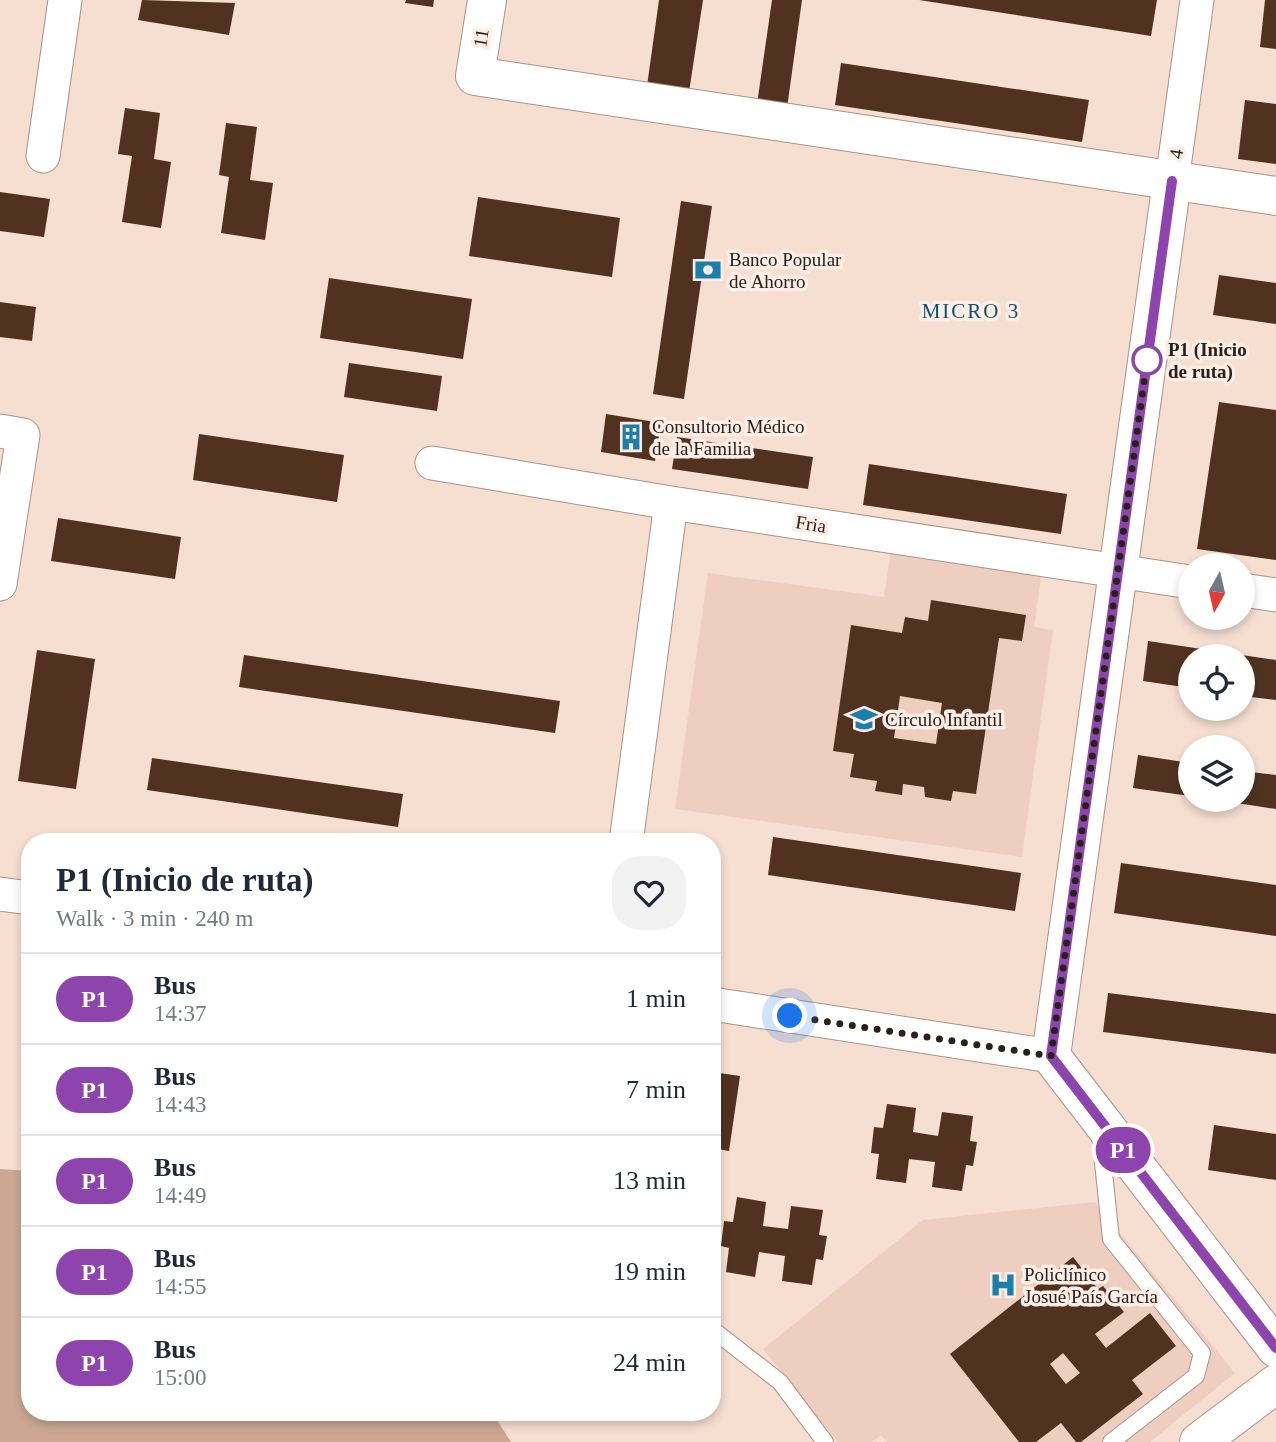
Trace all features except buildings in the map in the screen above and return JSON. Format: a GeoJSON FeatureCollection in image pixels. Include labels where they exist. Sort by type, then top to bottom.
{"type":"FeatureCollection","features":[{"type":"Feature","properties":{"kind":"street"},"geometry":{"type":"LineString","coordinates":[[43,156],[65,0]]}},
{"type":"Feature","properties":{"kind":"street","name":"11"},"geometry":{"type":"LineString","coordinates":[[487,0],[475,76],[1172,181]]}},
{"type":"Feature","properties":{"kind":"street","name":"4"},"geometry":{"type":"LineString","coordinates":[[1051,1056],[1197,0]]}},
{"type":"Feature","properties":{"kind":"street"},"geometry":{"type":"LineString","coordinates":[[1172,181],[1276,196]]}},
{"type":"Feature","properties":{"kind":"street"},"geometry":{"type":"LineString","coordinates":[[0,583],[12,433]]}},
{"type":"Feature","properties":{"kind":"street","name":"Fria"},"geometry":{"type":"LineString","coordinates":[[432,463],[671,503],[1178,580]]}},
{"type":"Feature","properties":{"kind":"street"},"geometry":{"type":"LineString","coordinates":[[627,833],[671,503]]}},
{"type":"Feature","properties":{"kind":"street"},"geometry":{"type":"LineString","coordinates":[[1255,592],[1276,595]]}},
{"type":"Feature","properties":{"kind":"street"},"geometry":{"type":"LineString","coordinates":[[0,894],[21,897]]}},
{"type":"Feature","properties":{"kind":"street"},"geometry":{"type":"LineString","coordinates":[[721,1005],[1051,1056],[1276,1348]]}},
{"type":"Feature","properties":{"kind":"street"},"geometry":{"type":"LineString","coordinates":[[1199,1442],[1276,1384]]}},
{"type":"Feature","properties":{"kind":"lane"},"geometry":{"type":"LineString","coordinates":[[1098,1117],[1111,1239],[1202,1353],[1196,1376],[1111,1442]]}},
{"type":"Feature","properties":{"kind":"lane"},"geometry":{"type":"LineString","coordinates":[[721,1336],[780,1382],[825,1442]]}},
{"type":"Feature","properties":{"kind":"shaded area","name":"Círculo Infantil"},"geometry":{"type":"Polygon","coordinates":[[[891,549],[1042,570],[1034,627],[1053,630],[1022,857],[675,809],[708,573],[884,597],[891,549]]]}},
{"type":"Feature","properties":{"kind":"shaded area"},"geometry":{"type":"Polygon","coordinates":[[[0,1169],[21,1170],[21,1421],[498,1421],[511,1442],[0,1442],[0,1169]]]}},
{"type":"Feature","properties":{"kind":"shaded area","name":"Policlínico Josué País García"},"geometry":{"type":"Polygon","coordinates":[[[1095,1202],[1235,1373],[1150,1442],[887,1442],[881,1435],[872,1442],[838,1442],[763,1349],[923,1220],[1095,1202]]]}},
{"type":"Feature","properties":{"kind":"bus line","name":"P1"},"geometry":{"type":"LineString","coordinates":[[1172,181],[1051,1056],[1276,1348]]}},
{"type":"Feature","properties":{"kind":"place","name":"Banco Popular de Ahorro"},"geometry":{"type":"Point","coordinates":[708,270]}},
{"type":"Feature","properties":{"kind":"place","name":"P1 (Inicio de ruta)"},"geometry":{"type":"Point","coordinates":[1147,360]}},
{"type":"Feature","properties":{"kind":"place","name":"Consultorio Médico de la Familia"},"geometry":{"type":"Point","coordinates":[631,437]}},
{"type":"Feature","properties":{"kind":"place","name":"Círculo Infantil"},"geometry":{"type":"Point","coordinates":[864,719]}},
{"type":"Feature","properties":{"kind":"place","name":"Policlínico Josué País García"},"geometry":{"type":"Point","coordinates":[1003,1285]}},
{"type":"Feature","properties":{"kind":"district","name":"MICRO 3"},"geometry":{"type":"Point","coordinates":[971,311]}},
{"type":"Feature","properties":{"kind":"route"},"geometry":{"type":"LineString","coordinates":[[790,1016],[1051,1056],[1147,360]]}}]}
